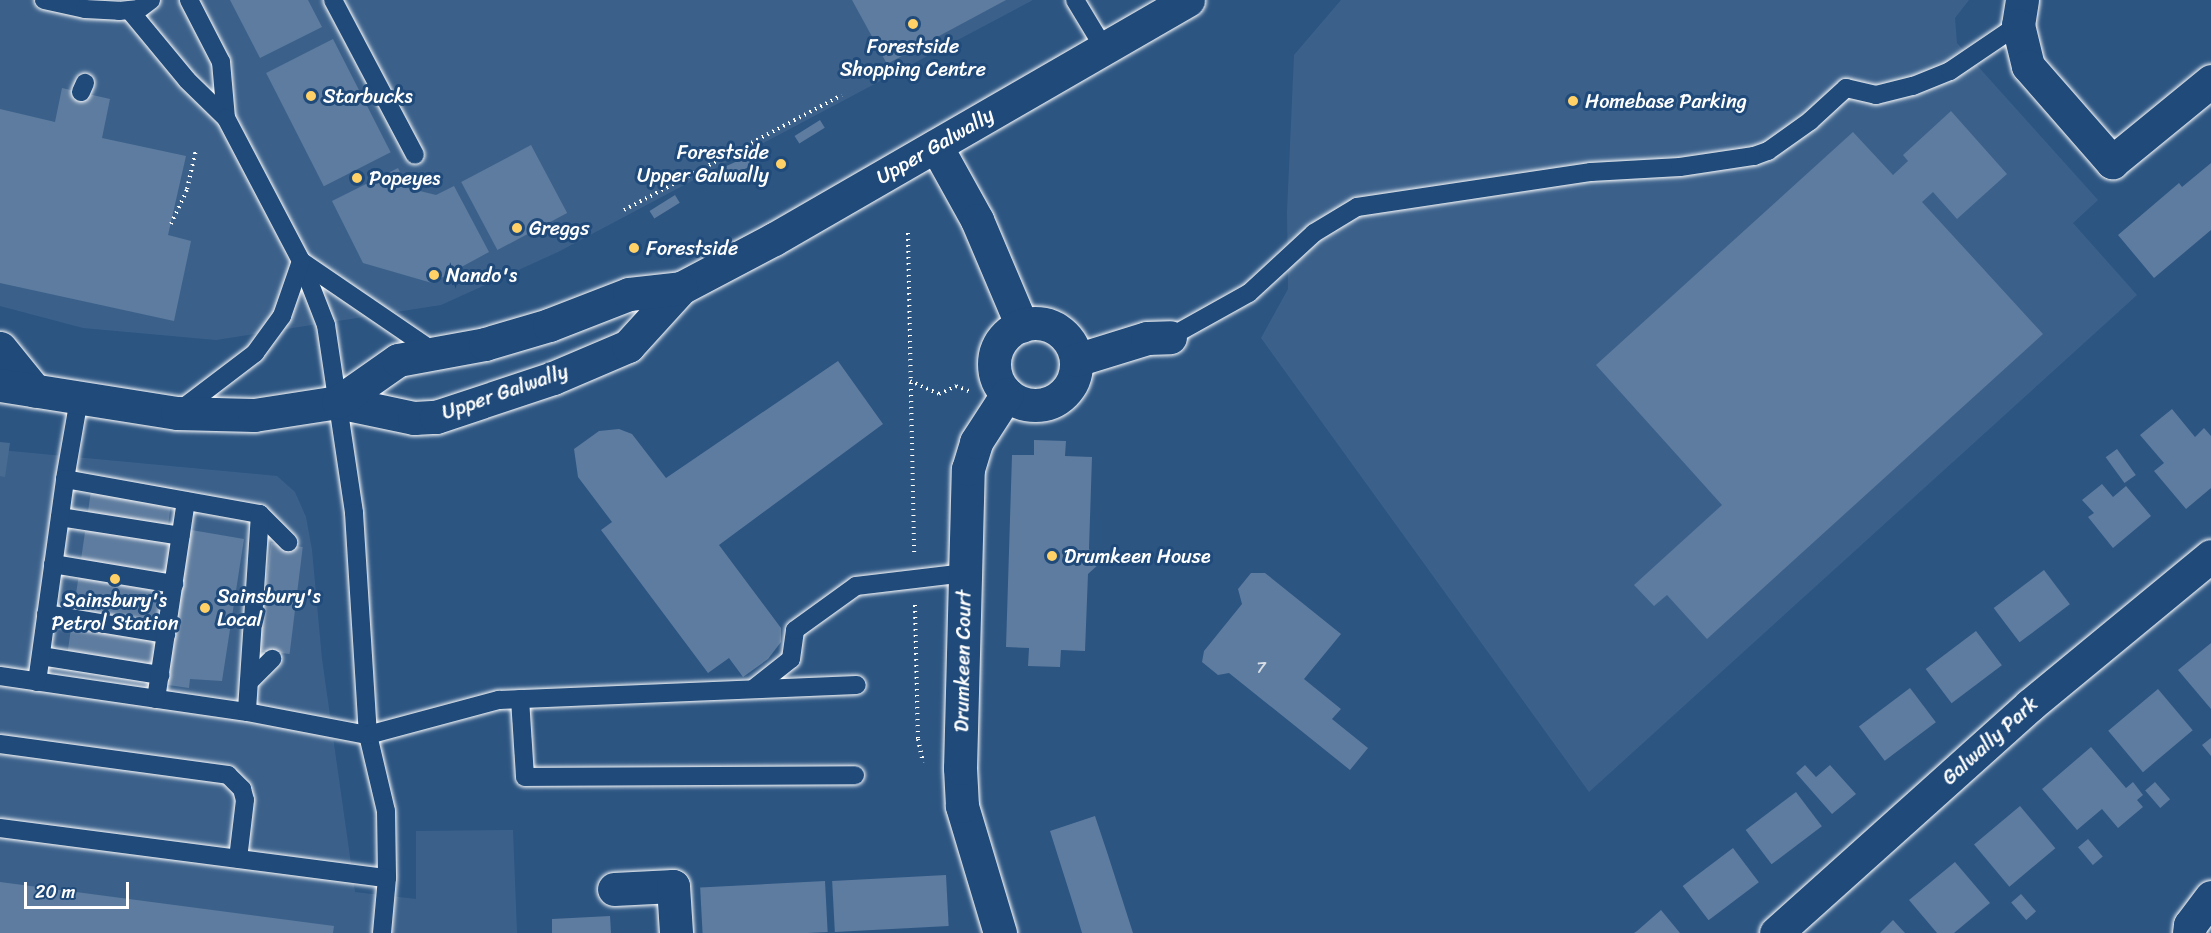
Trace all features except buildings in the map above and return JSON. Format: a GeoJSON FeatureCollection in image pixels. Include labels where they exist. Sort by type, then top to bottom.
{"type":"FeatureCollection","features":[{"type":"Feature","properties":{"kind":"street","name":"Upper Galwally"},"geometry":{"type":"LineString","coordinates":[[0,386],[177,413],[254,414],[338,402],[414,418],[436,417],[542,382],[628,346],[681,288],[774,239],[1188,0]]}},
{"type":"Feature","properties":{"kind":"street"},"geometry":{"type":"LineString","coordinates":[[2020,12],[2028,66],[2112,162],[2211,81]]}},
{"type":"Feature","properties":{"kind":"street"},"geometry":{"type":"LineString","coordinates":[[936,146],[968,201],[1022,326]]}},
{"type":"Feature","properties":{"kind":"street","name":"Upper Galwally"},"geometry":{"type":"LineString","coordinates":[[338,402],[398,360],[549,325],[629,294],[681,288]]}},
{"type":"Feature","properties":{"kind":"street"},"geometry":{"type":"LineString","coordinates":[[1034,323],[1058,330],[1070,344],[1076,360],[1071,384],[1053,401],[1029,404],[1007,394],[995,370],[995,356],[1000,343],[1022,326],[1034,323]]}},
{"type":"Feature","properties":{"kind":"street"},"geometry":{"type":"LineString","coordinates":[[1076,360],[1147,338],[1170,337]]}},
{"type":"Feature","properties":{"kind":"street"},"geometry":{"type":"LineString","coordinates":[[0,348],[35,391]]}},
{"type":"Feature","properties":{"kind":"street","name":"Drumkeen Court"},"geometry":{"type":"LineString","coordinates":[[1000,933],[962,806],[965,573],[968,469],[976,442],[1007,394]]}},
{"type":"Feature","properties":{"kind":"street","name":"Galwally Park"},"geometry":{"type":"LineString","coordinates":[[1776,933],[2030,705],[2211,556]]}},
{"type":"Feature","properties":{"kind":"street"},"geometry":{"type":"LineString","coordinates":[[614,889],[674,886],[676,933]]}},
{"type":"Feature","properties":{"kind":"street"},"geometry":{"type":"LineString","coordinates":[[2189,933],[2190,925],[2211,897]]}},
{"type":"Feature","properties":{"kind":"lane"},"geometry":{"type":"LineString","coordinates":[[44,0],[85,9],[124,11],[151,0]]}},
{"type":"Feature","properties":{"kind":"lane"},"geometry":{"type":"LineString","coordinates":[[99,0],[124,11],[187,80],[226,118],[301,261],[326,325],[354,513],[368,735],[386,811],[387,878],[382,933]]}},
{"type":"Feature","properties":{"kind":"lane"},"geometry":{"type":"LineString","coordinates":[[189,0],[221,62],[226,118]]}},
{"type":"Feature","properties":{"kind":"lane"},"geometry":{"type":"LineString","coordinates":[[333,0],[415,155]]}},
{"type":"Feature","properties":{"kind":"lane"},"geometry":{"type":"LineString","coordinates":[[1075,0],[1104,48]]}},
{"type":"Feature","properties":{"kind":"lane"},"geometry":{"type":"LineString","coordinates":[[1170,337],[1249,293],[1314,233],[1357,207],[1591,172],[1680,167],[1754,156],[1768,151],[1810,121],[1846,88],[1876,95],[1913,86],[1950,71],[2020,12]]}},
{"type":"Feature","properties":{"kind":"lane"},"geometry":{"type":"LineString","coordinates":[[301,261],[436,353]]}},
{"type":"Feature","properties":{"kind":"lane"},"geometry":{"type":"LineString","coordinates":[[177,413],[255,353],[282,316],[301,261]]}},
{"type":"Feature","properties":{"kind":"lane"},"geometry":{"type":"LineString","coordinates":[[37,682],[65,479],[79,399]]}},
{"type":"Feature","properties":{"kind":"lane"},"geometry":{"type":"LineString","coordinates":[[65,479],[260,514],[288,542]]}},
{"type":"Feature","properties":{"kind":"lane"},"geometry":{"type":"LineString","coordinates":[[156,699],[186,501]]}},
{"type":"Feature","properties":{"kind":"lane"},"geometry":{"type":"LineString","coordinates":[[247,712],[260,514]]}},
{"type":"Feature","properties":{"kind":"lane"},"geometry":{"type":"LineString","coordinates":[[60,517],[181,536]]}},
{"type":"Feature","properties":{"kind":"lane"},"geometry":{"type":"LineString","coordinates":[[53,564],[174,584]]}},
{"type":"Feature","properties":{"kind":"lane"},"geometry":{"type":"LineString","coordinates":[[753,689],[792,659],[795,630],[856,586],[965,573]]}},
{"type":"Feature","properties":{"kind":"lane"},"geometry":{"type":"LineString","coordinates":[[46,614],[166,634]]}},
{"type":"Feature","properties":{"kind":"lane"},"geometry":{"type":"LineString","coordinates":[[41,656],[160,675]]}},
{"type":"Feature","properties":{"kind":"lane"},"geometry":{"type":"LineString","coordinates":[[249,682],[272,659]]}},
{"type":"Feature","properties":{"kind":"lane"},"geometry":{"type":"LineString","coordinates":[[0,676],[247,712],[368,735],[499,700],[857,685]]}},
{"type":"Feature","properties":{"kind":"lane"},"geometry":{"type":"LineString","coordinates":[[520,699],[525,777],[855,775]]}},
{"type":"Feature","properties":{"kind":"lane"},"geometry":{"type":"LineString","coordinates":[[0,744],[228,775],[242,789],[245,800],[238,859]]}},
{"type":"Feature","properties":{"kind":"lane"},"geometry":{"type":"LineString","coordinates":[[0,828],[387,878]]}},
{"type":"Feature","properties":{"kind":"path"},"geometry":{"type":"LineString","coordinates":[[624,210],[842,95]]}},
{"type":"Feature","properties":{"kind":"path"},"geometry":{"type":"LineString","coordinates":[[171,224],[188,189],[196,151]]}},
{"type":"Feature","properties":{"kind":"path"},"geometry":{"type":"LineString","coordinates":[[908,232],[918,739],[925,770]]}},
{"type":"Feature","properties":{"kind":"path"},"geometry":{"type":"LineString","coordinates":[[910,381],[939,394],[956,386],[970,392]]}},
{"type":"Feature","properties":{"kind":"shaded area","name":"Forestside Shopping Centre"},"geometry":{"type":"Polygon","coordinates":[[[0,0],[1033,0],[558,252],[441,305],[216,340],[83,328],[0,306],[0,0]]]}},
{"type":"Feature","properties":{"kind":"shaded area"},"geometry":{"type":"Polygon","coordinates":[[[1341,0],[1969,0],[1955,18],[1957,43],[2098,200],[2073,223],[2137,295],[1589,792],[1261,338],[1288,289],[1287,212],[1294,55],[1341,0]]]}},
{"type":"Feature","properties":{"kind":"shaded area"},"geometry":{"type":"Polygon","coordinates":[[[0,442],[10,443],[5,477],[0,476],[0,442]]]}},
{"type":"Feature","properties":{"kind":"shaded area"},"geometry":{"type":"Polygon","coordinates":[[[0,450],[277,476],[295,492],[306,517],[312,550],[322,659],[355,892],[416,899],[416,831],[513,830],[517,933],[0,933],[0,450]]]}},
{"type":"Feature","properties":{"kind":"place","name":"Forestside Shopping Centre"},"geometry":{"type":"Point","coordinates":[913,24]}},
{"type":"Feature","properties":{"kind":"place","name":"Starbucks"},"geometry":{"type":"Point","coordinates":[311,96]}},
{"type":"Feature","properties":{"kind":"place","name":"Homebase Parking"},"geometry":{"type":"Point","coordinates":[1573,101]}},
{"type":"Feature","properties":{"kind":"place","name":"Forestside Upper Galwally"},"geometry":{"type":"Point","coordinates":[781,164]}},
{"type":"Feature","properties":{"kind":"place","name":"Popeyes"},"geometry":{"type":"Point","coordinates":[357,178]}},
{"type":"Feature","properties":{"kind":"place","name":"Greggs"},"geometry":{"type":"Point","coordinates":[517,228]}},
{"type":"Feature","properties":{"kind":"place","name":"Forestside"},"geometry":{"type":"Point","coordinates":[634,248]}},
{"type":"Feature","properties":{"kind":"place","name":"Nando's"},"geometry":{"type":"Point","coordinates":[434,275]}},
{"type":"Feature","properties":{"kind":"place","name":"Drumkeen House"},"geometry":{"type":"Point","coordinates":[1052,556]}},
{"type":"Feature","properties":{"kind":"place","name":"Sainsbury's Petrol Station"},"geometry":{"type":"Point","coordinates":[115,579]}},
{"type":"Feature","properties":{"kind":"place","name":"Sainsbury's Local"},"geometry":{"type":"Point","coordinates":[205,608]}}]}
